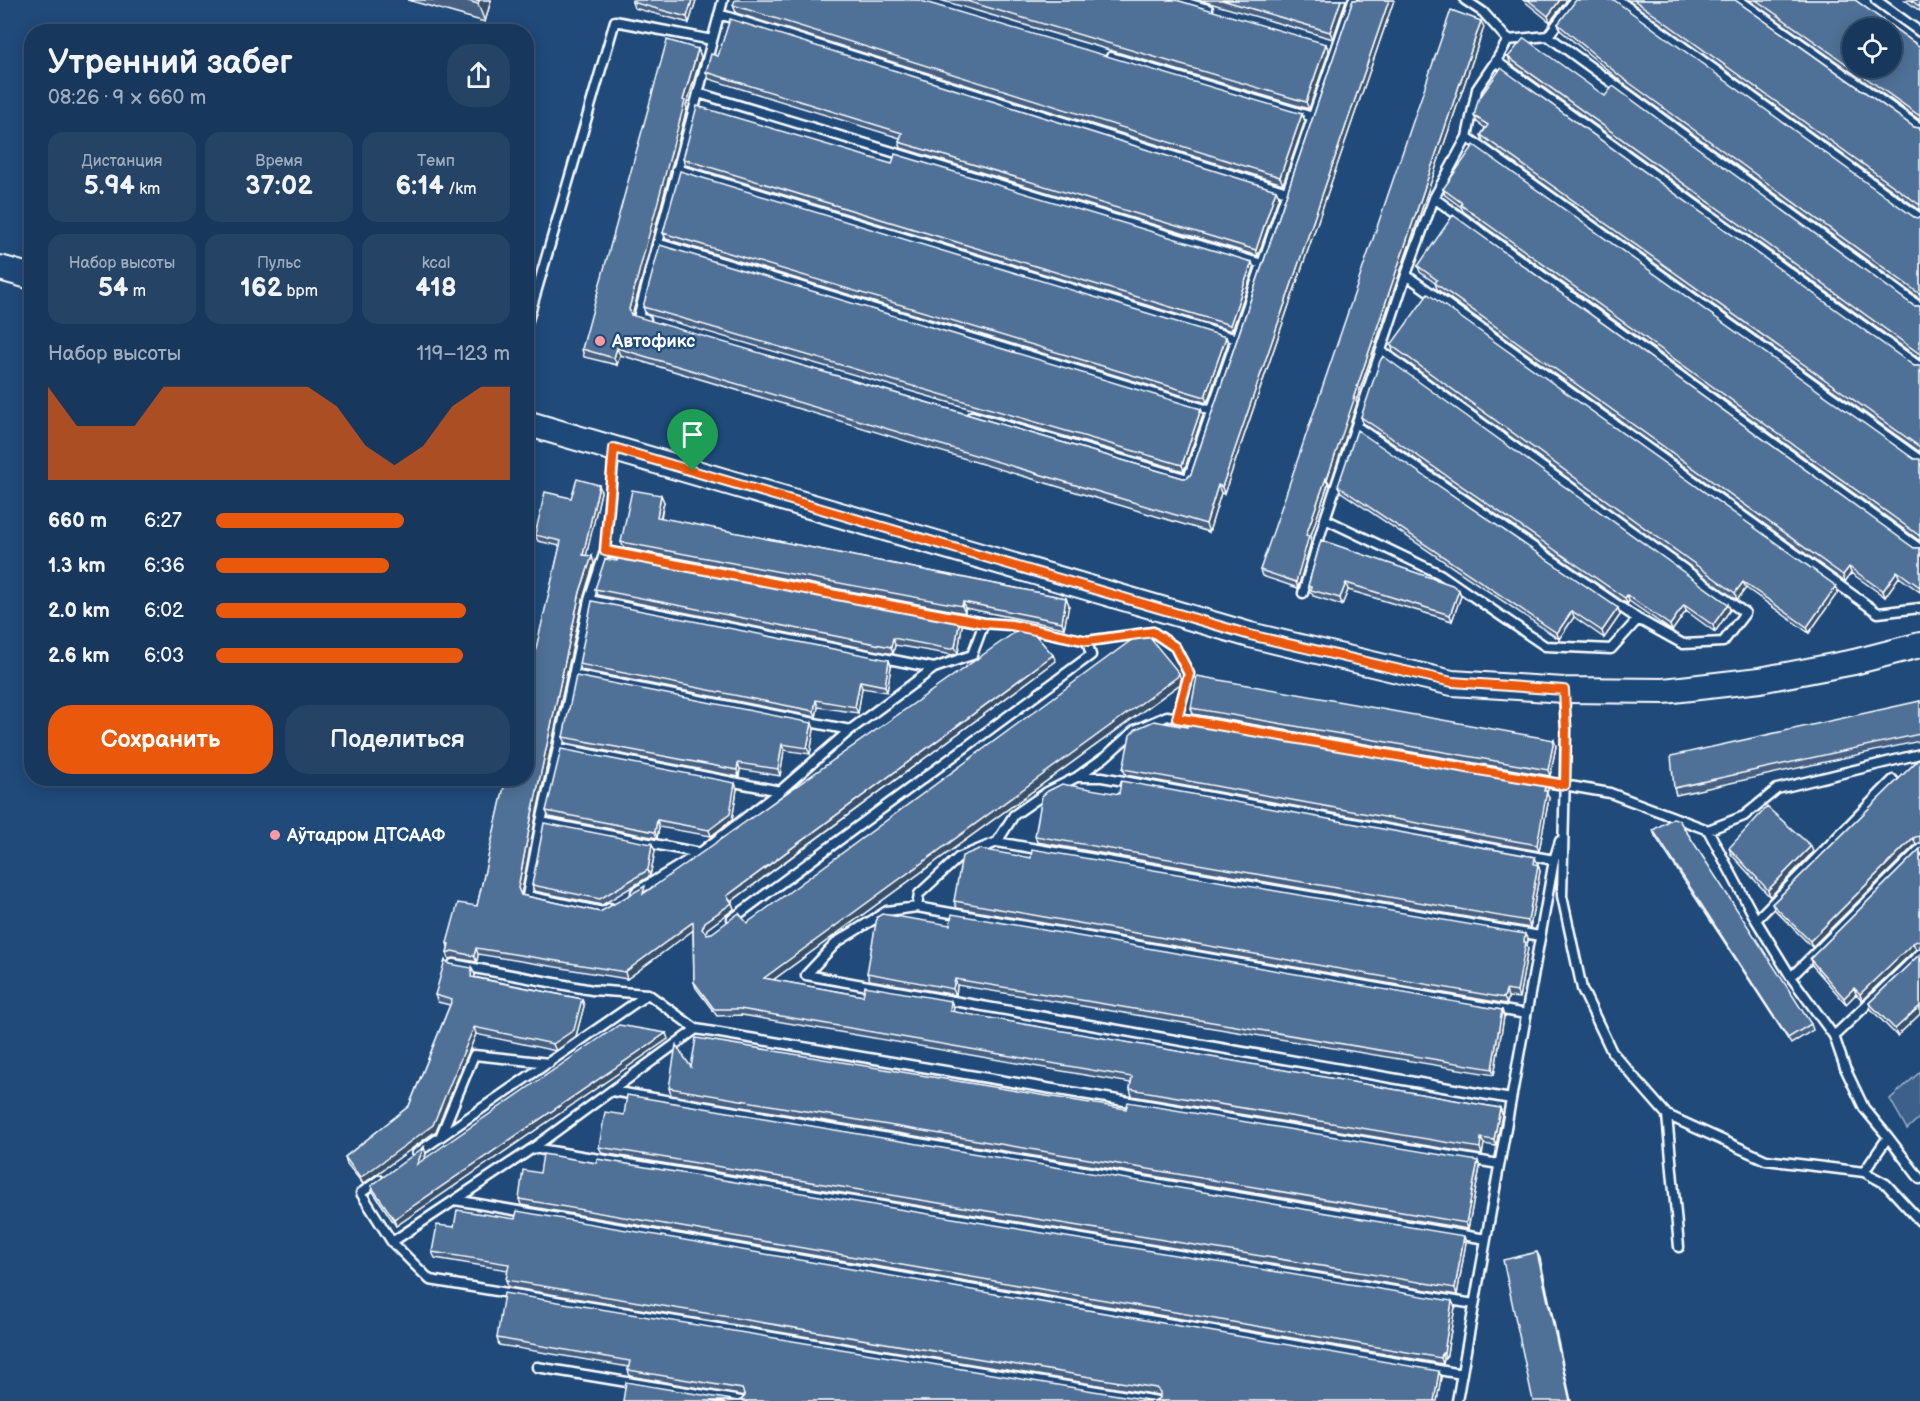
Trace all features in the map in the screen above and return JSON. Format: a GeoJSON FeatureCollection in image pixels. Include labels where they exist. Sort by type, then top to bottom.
{"type":"FeatureCollection","features":[{"type":"Feature","properties":{"kind":"main road"},"geometry":{"type":"LineString","coordinates":[[0,268],[24,275]]}},
{"type":"Feature","properties":{"kind":"main road"},"geometry":{"type":"LineString","coordinates":[[534,425],[1250,635],[1452,682],[1564,690],[1664,691],[1760,680],[1854,662],[1920,645]]}},
{"type":"Feature","properties":{"kind":"lane"},"geometry":{"type":"LineString","coordinates":[[660,324],[638,318],[723,0]]}},
{"type":"Feature","properties":{"kind":"lane"},"geometry":{"type":"LineString","coordinates":[[1176,0],[1222,14]]}},
{"type":"Feature","properties":{"kind":"lane"},"geometry":{"type":"LineString","coordinates":[[959,412],[1188,479],[1353,0]]}},
{"type":"Feature","properties":{"kind":"lane"},"geometry":{"type":"LineString","coordinates":[[1466,0],[1483,12],[1508,40]]}},
{"type":"Feature","properties":{"kind":"lane"},"geometry":{"type":"LineString","coordinates":[[1548,36],[1575,0]]}},
{"type":"Feature","properties":{"kind":"lane"},"geometry":{"type":"LineString","coordinates":[[1618,0],[1920,218]]}},
{"type":"Feature","properties":{"kind":"lane"},"geometry":{"type":"LineString","coordinates":[[1739,0],[1920,128]]}},
{"type":"Feature","properties":{"kind":"lane"},"geometry":{"type":"LineString","coordinates":[[1876,0],[1920,32]]}},
{"type":"Feature","properties":{"kind":"lane"},"geometry":{"type":"LineString","coordinates":[[719,14],[1287,192]]}},
{"type":"Feature","properties":{"kind":"lane"},"geometry":{"type":"LineString","coordinates":[[534,299],[615,21],[712,40]]}},
{"type":"Feature","properties":{"kind":"lane"},"geometry":{"type":"LineString","coordinates":[[1508,40],[1548,36],[1920,307]]}},
{"type":"Feature","properties":{"kind":"lane"},"geometry":{"type":"LineString","coordinates":[[1303,593],[1325,519],[1434,198],[1467,137],[1477,90],[1508,40]]}},
{"type":"Feature","properties":{"kind":"lane"},"geometry":{"type":"LineString","coordinates":[[1325,44],[1336,47]]}},
{"type":"Feature","properties":{"kind":"lane"},"geometry":{"type":"LineString","coordinates":[[1098,53],[1313,117]]}},
{"type":"Feature","properties":{"kind":"lane"},"geometry":{"type":"LineString","coordinates":[[1496,61],[1920,367]]}},
{"type":"Feature","properties":{"kind":"lane"},"geometry":{"type":"LineString","coordinates":[[698,93],[1262,264]]}},
{"type":"Feature","properties":{"kind":"lane"},"geometry":{"type":"LineString","coordinates":[[1467,137],[1920,460]]}},
{"type":"Feature","properties":{"kind":"lane"},"geometry":{"type":"LineString","coordinates":[[678,169],[1237,339]]}},
{"type":"Feature","properties":{"kind":"lane"},"geometry":{"type":"LineString","coordinates":[[1434,198],[1920,549]]}},
{"type":"Feature","properties":{"kind":"lane"},"geometry":{"type":"LineString","coordinates":[[657,243],[1212,411]]}},
{"type":"Feature","properties":{"kind":"lane"},"geometry":{"type":"LineString","coordinates":[[1406,275],[1878,614],[1920,608]]}},
{"type":"Feature","properties":{"kind":"lane"},"geometry":{"type":"LineString","coordinates":[[1356,426],[1638,619],[1683,644],[1722,642],[1745,613],[1381,351]]}},
{"type":"Feature","properties":{"kind":"lane"},"geometry":{"type":"LineString","coordinates":[[614,448],[605,551],[589,600],[527,896],[603,912],[622,900]]}},
{"type":"Feature","properties":{"kind":"lane"},"geometry":{"type":"LineString","coordinates":[[1325,519],[1440,574],[1545,646],[1611,649],[1638,619]]}},
{"type":"Feature","properties":{"kind":"lane"},"geometry":{"type":"LineString","coordinates":[[605,551],[1088,641],[1153,632],[1175,647],[1189,674],[1177,718]]}},
{"type":"Feature","properties":{"kind":"lane"},"geometry":{"type":"LineString","coordinates":[[589,600],[934,668]]}},
{"type":"Feature","properties":{"kind":"lane"},"geometry":{"type":"LineString","coordinates":[[632,894],[700,854],[850,730],[934,668],[972,655],[984,623]]}},
{"type":"Feature","properties":{"kind":"lane"},"geometry":{"type":"LineString","coordinates":[[720,927],[1090,655],[1088,641]]}},
{"type":"Feature","properties":{"kind":"lane"},"geometry":{"type":"LineString","coordinates":[[573,675],[850,730]]}},
{"type":"Feature","properties":{"kind":"lane"},"geometry":{"type":"LineString","coordinates":[[1564,690],[1566,730],[1562,896],[1582,989],[1612,1053],[1667,1115],[1766,1160],[1864,1172],[1886,1184],[1920,1221]]}},
{"type":"Feature","properties":{"kind":"lane"},"geometry":{"type":"LineString","coordinates":[[997,842],[1014,815],[1047,792],[1077,777],[1105,757],[1135,730],[1167,716],[1610,793],[1708,830],[1756,920],[1791,977],[1834,1036],[1845,1068],[1864,1108],[1920,1179]]}},
{"type":"Feature","properties":{"kind":"lane"},"geometry":{"type":"LineString","coordinates":[[558,748],[780,790]]}},
{"type":"Feature","properties":{"kind":"lane"},"geometry":{"type":"LineString","coordinates":[[1708,830],[1744,816],[1777,789],[1920,754]]}},
{"type":"Feature","properties":{"kind":"lane"},"geometry":{"type":"LineString","coordinates":[[1077,777],[1102,777],[1554,860]]}},
{"type":"Feature","properties":{"kind":"lane"},"geometry":{"type":"LineString","coordinates":[[1756,920],[1893,780]]}},
{"type":"Feature","properties":{"kind":"lane"},"geometry":{"type":"LineString","coordinates":[[541,822],[700,854]]}},
{"type":"Feature","properties":{"kind":"lane"},"geometry":{"type":"LineString","coordinates":[[1457,1401],[1554,860],[1563,832]]}},
{"type":"Feature","properties":{"kind":"lane"},"geometry":{"type":"LineString","coordinates":[[917,907],[919,894],[958,858],[997,842],[1540,936]]}},
{"type":"Feature","properties":{"kind":"lane"},"geometry":{"type":"LineString","coordinates":[[1791,977],[1920,849]]}},
{"type":"Feature","properties":{"kind":"lane"},"geometry":{"type":"LineString","coordinates":[[1511,1099],[806,975],[837,942],[887,911],[917,907],[1526,1014]]}},
{"type":"Feature","properties":{"kind":"lane"},"geometry":{"type":"LineString","coordinates":[[1834,1036],[1920,954]]}},
{"type":"Feature","properties":{"kind":"lane"},"geometry":{"type":"LineString","coordinates":[[453,964],[592,990],[648,994],[696,1029],[1500,1164]]}},
{"type":"Feature","properties":{"kind":"lane"},"geometry":{"type":"LineString","coordinates":[[414,1155],[648,994]]}},
{"type":"Feature","properties":{"kind":"lane"},"geometry":{"type":"LineString","coordinates":[[392,1242],[533,1148],[696,1029]]}},
{"type":"Feature","properties":{"kind":"lane"},"geometry":{"type":"LineString","coordinates":[[441,1135],[474,1055],[549,1063]]}},
{"type":"Feature","properties":{"kind":"lane"},"geometry":{"type":"LineString","coordinates":[[612,1091],[1486,1239]]}},
{"type":"Feature","properties":{"kind":"lane"},"geometry":{"type":"LineString","coordinates":[[1667,1115],[1679,1247]]}},
{"type":"Feature","properties":{"kind":"lane"},"geometry":{"type":"LineString","coordinates":[[1864,1172],[1888,1137]]}},
{"type":"Feature","properties":{"kind":"lane"},"geometry":{"type":"LineString","coordinates":[[533,1148],[1474,1304]]}},
{"type":"Feature","properties":{"kind":"lane"},"geometry":{"type":"LineString","coordinates":[[386,1175],[361,1193],[392,1242],[430,1280],[1157,1401]]}},
{"type":"Feature","properties":{"kind":"lane"},"geometry":{"type":"LineString","coordinates":[[455,1200],[1462,1374]]}},
{"type":"Feature","properties":{"kind":"lane"},"geometry":{"type":"LineString","coordinates":[[537,1367],[741,1401]]}},
{"type":"Feature","properties":{"kind":"shaded area"},"geometry":{"type":"Polygon","coordinates":[[[1920,1072],[1920,1117],[1907,1129],[1890,1099],[1920,1072]]]}},
{"type":"Feature","properties":{"kind":"building"},"geometry":{"type":"Polygon","coordinates":[[[465,0],[479,0],[478,4],[465,0]]]}},
{"type":"Feature","properties":{"kind":"building"},"geometry":{"type":"Polygon","coordinates":[[[632,0],[692,0],[687,17],[632,2],[632,0]]]}},
{"type":"Feature","properties":{"kind":"building"},"geometry":{"type":"Polygon","coordinates":[[[735,0],[918,0],[1302,114],[1280,177],[733,5],[735,0]]]}},
{"type":"Feature","properties":{"kind":"building"},"geometry":{"type":"Polygon","coordinates":[[[963,0],[1176,0],[1326,44],[1306,102],[963,0]]]}},
{"type":"Feature","properties":{"kind":"building"},"geometry":{"type":"Polygon","coordinates":[[[1222,0],[1341,0],[1330,32],[1222,0]]]}},
{"type":"Feature","properties":{"kind":"building"},"geometry":{"type":"Polygon","coordinates":[[[1353,0],[1389,0],[1222,487],[1218,485],[1206,524],[617,348],[614,358],[582,349],[667,40],[698,49],[629,309],[631,315],[1187,478],[1191,474],[1353,0]]]}},
{"type":"Feature","properties":{"kind":"building"},"geometry":{"type":"Polygon","coordinates":[[[1528,0],[1560,0],[1548,16],[1528,0]]]}},
{"type":"Feature","properties":{"kind":"building"},"geometry":{"type":"Polygon","coordinates":[[[1576,0],[1614,0],[1914,217],[1920,217],[1920,294],[1620,76],[1558,24],[1576,0]]]}},
{"type":"Feature","properties":{"kind":"building"},"geometry":{"type":"Polygon","coordinates":[[[1634,0],[1735,0],[1842,78],[1914,127],[1920,127],[1920,205],[1634,0]]]}},
{"type":"Feature","properties":{"kind":"building"},"geometry":{"type":"Polygon","coordinates":[[[1756,0],[1855,0],[1880,18],[1842,18],[1842,61],[1756,0]]]}},
{"type":"Feature","properties":{"kind":"building"},"geometry":{"type":"Polygon","coordinates":[[[1911,0],[1920,0],[1920,7],[1911,0]]]}},
{"type":"Feature","properties":{"kind":"building"},"geometry":{"type":"Polygon","coordinates":[[[1451,10],[1481,21],[1353,399],[1355,397],[1306,535],[1309,536],[1296,582],[1260,570],[1451,10]]]}},
{"type":"Feature","properties":{"kind":"building"},"geometry":{"type":"Polygon","coordinates":[[[730,19],[1276,190],[1256,250],[899,142],[902,133],[706,72],[711,54],[718,56],[730,19]]]}},
{"type":"Feature","properties":{"kind":"building"},"geometry":{"type":"Polygon","coordinates":[[[1902,34],[1920,47],[1920,116],[1866,78],[1902,78],[1902,34]]]}},
{"type":"Feature","properties":{"kind":"building"},"geometry":{"type":"Polygon","coordinates":[[[1524,38],[1605,96],[1613,86],[1914,306],[1920,306],[1920,354],[1508,57],[1524,38]]]}},
{"type":"Feature","properties":{"kind":"building"},"geometry":{"type":"Polygon","coordinates":[[[1501,68],[1914,366],[1920,366],[1920,447],[1481,135],[1488,125],[1474,116],[1478,100],[1501,68]]]}},
{"type":"Feature","properties":{"kind":"building"},"geometry":{"type":"Polygon","coordinates":[[[697,106],[892,164],[895,154],[1252,262],[1230,325],[683,159],[697,106]]]}},
{"type":"Feature","properties":{"kind":"building"},"geometry":{"type":"Polygon","coordinates":[[[1474,145],[1914,459],[1920,459],[1920,536],[1461,205],[1462,203],[1443,189],[1474,145]]]}},
{"type":"Feature","properties":{"kind":"building"},"geometry":{"type":"Polygon","coordinates":[[[680,171],[1226,337],[1205,397],[663,233],[680,171]]]}},
{"type":"Feature","properties":{"kind":"building"},"geometry":{"type":"Polygon","coordinates":[[[1453,215],[1914,548],[1920,548],[1920,587],[1897,571],[1883,591],[1849,567],[1843,575],[1435,283],[1437,280],[1418,266],[1453,215]]]}},
{"type":"Feature","properties":{"kind":"building"},"geometry":{"type":"Polygon","coordinates":[[[660,245],[1201,409],[1182,465],[643,307],[660,245]]]}},
{"type":"Feature","properties":{"kind":"building"},"geometry":{"type":"Polygon","coordinates":[[[1428,294],[1836,586],[1807,627],[1743,582],[1735,593],[1391,345],[1428,294]]]}},
{"type":"Feature","properties":{"kind":"building"},"geometry":{"type":"Polygon","coordinates":[[[1383,356],[1728,604],[1713,625],[1684,605],[1670,625],[1627,595],[1625,598],[1361,417],[1383,356]]]}},
{"type":"Feature","properties":{"kind":"building"},"geometry":{"type":"Polygon","coordinates":[[[1357,430],[1618,608],[1602,631],[1572,611],[1557,633],[1338,486],[1357,430]]]}},
{"type":"Feature","properties":{"kind":"building"},"geometry":{"type":"Polygon","coordinates":[[[577,479],[599,485],[583,555],[592,556],[580,592],[532,814],[518,888],[521,895],[600,912],[645,886],[643,894],[1021,628],[1031,630],[1053,655],[727,896],[732,903],[705,922],[702,929],[707,934],[712,933],[739,913],[747,923],[1141,633],[1146,633],[1179,673],[1177,677],[764,978],[863,996],[865,986],[951,1001],[950,1011],[1500,1108],[1494,1140],[1481,1138],[1480,1148],[1130,1089],[1132,1077],[740,1009],[714,1009],[694,982],[693,922],[625,972],[476,948],[474,956],[452,951],[447,953],[449,944],[447,943],[458,903],[477,906],[504,786],[534,786],[534,657],[561,541],[535,535],[545,492],[571,498],[577,479]]]}},
{"type":"Feature","properties":{"kind":"building"},"geometry":{"type":"Polygon","coordinates":[[[632,490],[661,495],[657,517],[1066,598],[1062,622],[963,602],[962,606],[621,542],[632,490]]]}},
{"type":"Feature","properties":{"kind":"building"},"geometry":{"type":"Polygon","coordinates":[[[1321,540],[1452,585],[1459,590],[1450,615],[1346,583],[1340,598],[1311,590],[1308,586],[1321,540]]]}},
{"type":"Feature","properties":{"kind":"building"},"geometry":{"type":"Polygon","coordinates":[[[619,554],[960,619],[955,647],[950,649],[893,638],[891,647],[595,589],[605,559],[617,561],[619,554]]]}},
{"type":"Feature","properties":{"kind":"building"},"geometry":{"type":"Polygon","coordinates":[[[592,601],[889,660],[885,686],[860,681],[855,707],[816,700],[814,711],[579,664],[592,601]]]}},
{"type":"Feature","properties":{"kind":"building"},"geometry":{"type":"Polygon","coordinates":[[[576,676],[812,723],[807,748],[782,744],[778,769],[738,763],[737,770],[563,737],[576,676]]]}},
{"type":"Feature","properties":{"kind":"building"},"geometry":{"type":"Polygon","coordinates":[[[1197,676],[1554,740],[1548,770],[1191,708],[1197,676]]]}},
{"type":"Feature","properties":{"kind":"building"},"geometry":{"type":"Polygon","coordinates":[[[1920,701],[1920,734],[1674,788],[1671,756],[1920,701]]]}},
{"type":"Feature","properties":{"kind":"building"},"geometry":{"type":"Polygon","coordinates":[[[1188,720],[1546,782],[1544,791],[1547,791],[1537,845],[1123,769],[1130,735],[1136,729],[1154,721],[1187,727],[1188,720]]]}},
{"type":"Feature","properties":{"kind":"building"},"geometry":{"type":"Polygon","coordinates":[[[561,749],[735,783],[730,814],[709,830],[657,820],[655,832],[546,811],[561,749]]]}},
{"type":"Feature","properties":{"kind":"building"},"geometry":{"type":"Polygon","coordinates":[[[1920,758],[1920,837],[1913,838],[1810,941],[1772,904],[1920,758]]]}},
{"type":"Feature","properties":{"kind":"building"},"geometry":{"type":"Polygon","coordinates":[[[1121,781],[1535,857],[1534,864],[1538,865],[1528,921],[1035,836],[1042,796],[1048,791],[1062,784],[1119,794],[1121,781]]]}},
{"type":"Feature","properties":{"kind":"building"},"geometry":{"type":"Polygon","coordinates":[[[1767,807],[1811,846],[1768,890],[1729,848],[1767,807]]]}},
{"type":"Feature","properties":{"kind":"building"},"geometry":{"type":"Polygon","coordinates":[[[1673,818],[1679,820],[1811,1024],[1788,1038],[1653,830],[1673,818]]]}},
{"type":"Feature","properties":{"kind":"building"},"geometry":{"type":"Polygon","coordinates":[[[544,823],[652,844],[648,870],[600,899],[532,885],[544,823]]]}},
{"type":"Feature","properties":{"kind":"building"},"geometry":{"type":"Polygon","coordinates":[[[979,849],[1031,858],[1032,849],[1525,934],[1524,942],[1526,942],[1517,992],[1506,990],[1504,998],[954,901],[962,856],[979,849]]]}},
{"type":"Feature","properties":{"kind":"building"},"geometry":{"type":"Polygon","coordinates":[[[1920,849],[1920,942],[1913,943],[1860,994],[1854,988],[1844,998],[1810,959],[1920,849]]]}},
{"type":"Feature","properties":{"kind":"building"},"geometry":{"type":"Polygon","coordinates":[[[882,914],[950,925],[952,914],[1502,1010],[1492,1069],[955,979],[953,989],[867,973],[877,917],[882,914]]]}},
{"type":"Feature","properties":{"kind":"building"},"geometry":{"type":"Polygon","coordinates":[[[1920,954],[1920,1006],[1895,1029],[1869,1003],[1920,954]]]}},
{"type":"Feature","properties":{"kind":"building"},"geometry":{"type":"Polygon","coordinates":[[[445,960],[450,964],[472,968],[471,977],[582,999],[574,1030],[553,1044],[474,1027],[433,1125],[360,1178],[345,1157],[409,1106],[452,1000],[435,995],[445,960]]]}},
{"type":"Feature","properties":{"kind":"building"},"geometry":{"type":"Polygon","coordinates":[[[619,1025],[666,1033],[394,1219],[371,1186],[424,1147],[417,1164],[619,1025]]]}},
{"type":"Feature","properties":{"kind":"building"},"geometry":{"type":"Polygon","coordinates":[[[696,1038],[1126,1109],[1128,1102],[1478,1161],[1466,1223],[669,1088],[676,1045],[691,1067],[696,1038]]]}},
{"type":"Feature","properties":{"kind":"building"},"geometry":{"type":"Polygon","coordinates":[[[627,1095],[1464,1236],[1455,1288],[599,1147],[605,1112],[624,1115],[627,1095]]]}},
{"type":"Feature","properties":{"kind":"building"},"geometry":{"type":"Polygon","coordinates":[[[543,1154],[597,1163],[597,1159],[1452,1301],[1444,1353],[1441,1358],[519,1199],[523,1170],[540,1173],[543,1154]]]}},
{"type":"Feature","properties":{"kind":"building"},"geometry":{"type":"Polygon","coordinates":[[[457,1210],[515,1219],[517,1211],[1439,1371],[1434,1401],[1154,1401],[1160,1398],[1160,1392],[1156,1388],[506,1280],[509,1264],[432,1252],[437,1225],[454,1227],[457,1210]]]}},
{"type":"Feature","properties":{"kind":"building"},"geometry":{"type":"Polygon","coordinates":[[[1537,1252],[1570,1401],[1533,1401],[1503,1260],[1537,1252]]]}},
{"type":"Feature","properties":{"kind":"building"},"geometry":{"type":"Polygon","coordinates":[[[504,1293],[1154,1401],[738,1401],[745,1396],[742,1389],[628,1370],[630,1361],[497,1338],[504,1293]]]}},
{"type":"Feature","properties":{"kind":"building"},"geometry":{"type":"Polygon","coordinates":[[[626,1382],[738,1401],[623,1401],[626,1382]]]}},
{"type":"Feature","properties":{"kind":"place","name":"Автофикс"},"geometry":{"type":"Point","coordinates":[600,341]}},
{"type":"Feature","properties":{"kind":"place","name":"Аўтадром ДТСААФ"},"geometry":{"type":"Point","coordinates":[275,835]}},
{"type":"Feature","properties":{"kind":"route"},"geometry":{"type":"LineString","coordinates":[[614,448],[693,471],[1250,635],[1452,682],[1564,690],[1565,785],[1177,718],[1189,674],[1175,647],[1153,632],[1088,641],[605,551],[614,448]]}}]}
